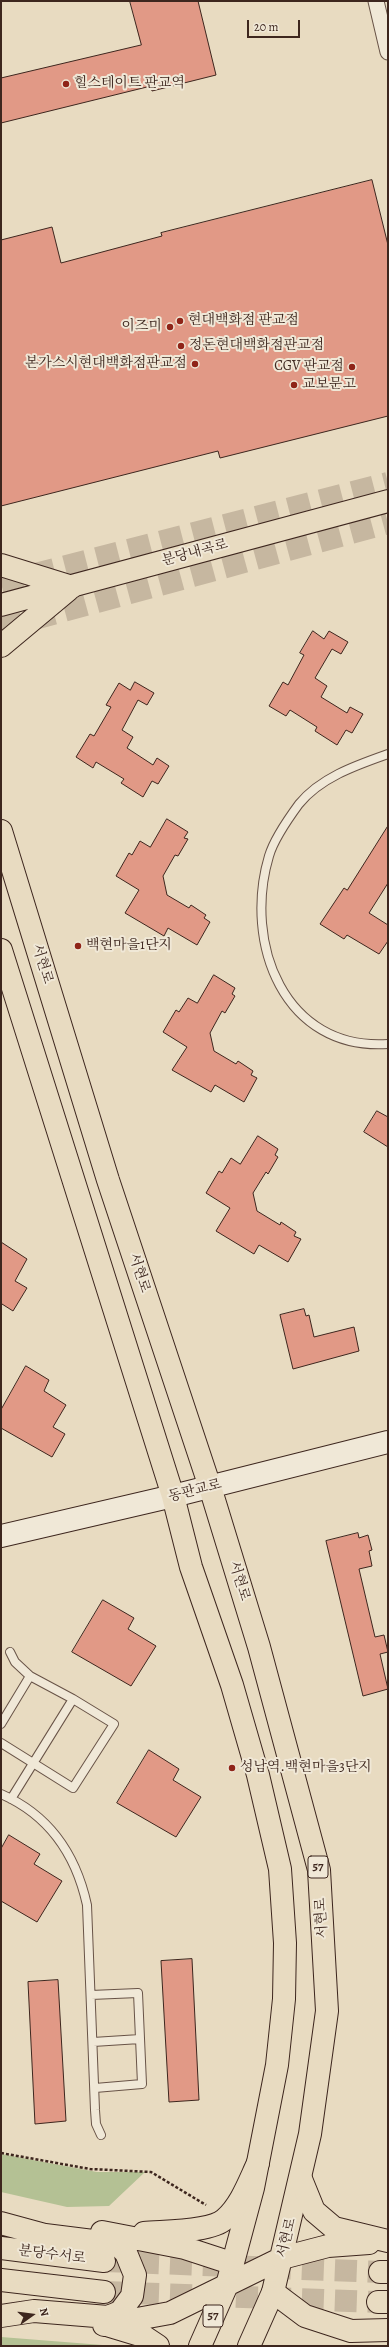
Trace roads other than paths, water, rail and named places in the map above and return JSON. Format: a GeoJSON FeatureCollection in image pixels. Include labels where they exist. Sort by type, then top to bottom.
{"type":"FeatureCollection","features":[{"type":"Feature","properties":{"kind":"main road","name":"분당내곡로"},"geometry":{"type":"LineString","coordinates":[[1,605],[388,501]]}},
{"type":"Feature","properties":{"kind":"main road"},"geometry":{"type":"LineString","coordinates":[[1,565],[72,586]]}},
{"type":"Feature","properties":{"kind":"main road"},"geometry":{"type":"LineString","coordinates":[[1,646],[72,586]]}},
{"type":"Feature","properties":{"kind":"main road","name":"서현로"},"geometry":{"type":"LineString","coordinates":[[1,831],[108,1180],[210,1487],[259,1647],[319,1870],[327,2011],[310,2134],[301,2179],[273,2292],[248,2346]]}},
{"type":"Feature","properties":{"kind":"main road"},"geometry":{"type":"LineString","coordinates":[[1,950],[173,1496]]}},
{"type":"Feature","properties":{"kind":"main road","name":"동판교로"},"geometry":{"type":"LineString","coordinates":[[1,1536],[173,1496],[388,1442]]}},
{"type":"Feature","properties":{"kind":"main road","name":"57"},"geometry":{"type":"LineString","coordinates":[[173,1496],[191,1567],[235,1692],[258,1775],[280,1869],[285,1943],[284,1999],[277,2065],[258,2163],[226,2285],[200,2346]]}},
{"type":"Feature","properties":{"kind":"main road"},"geometry":{"type":"LineString","coordinates":[[117,2235],[211,2226],[225,2220],[238,2204],[258,2163]]}},
{"type":"Feature","properties":{"kind":"main road"},"geometry":{"type":"LineString","coordinates":[[301,2179],[314,2211],[334,2228],[388,2241]]}},
{"type":"Feature","properties":{"kind":"main road"},"geometry":{"type":"LineString","coordinates":[[1,2211],[185,2248],[231,2263],[250,2274],[305,2316],[352,2331],[388,2330]]}},
{"type":"Feature","properties":{"kind":"main road"},"geometry":{"type":"LineString","coordinates":[[1,2223],[45,2235],[109,2243],[119,2246],[133,2266],[135,2285],[127,2304],[120,2312],[108,2317],[34,2311],[1,2317]]}},
{"type":"Feature","properties":{"kind":"main road"},"geometry":{"type":"LineString","coordinates":[[105,2325],[170,2313],[282,2258],[328,2246],[388,2241]]}},
{"type":"Feature","properties":{"kind":"main road","name":"분당수서로"},"geometry":{"type":"LineString","coordinates":[[1,2248],[104,2261]]}},
{"type":"Feature","properties":{"kind":"main road"},"geometry":{"type":"LineString","coordinates":[[1,2280],[104,2292]]}},
{"type":"Feature","properties":{"kind":"main road"},"geometry":{"type":"LineString","coordinates":[[1,2317],[105,2325],[143,2336],[158,2346]]}},
{"type":"Feature","properties":{"kind":"street"},"geometry":{"type":"LineString","coordinates":[[376,1],[388,52]]}},
{"type":"Feature","properties":{"kind":"lane"},"geometry":{"type":"LineString","coordinates":[[388,754],[351,767],[328,780],[300,803],[281,831],[269,855],[262,888],[260,917],[266,954],[278,983],[298,1012],[320,1028],[346,1041],[373,1045],[388,1044]]}},
{"type":"Feature","properties":{"kind":"lane"},"geometry":{"type":"LineString","coordinates":[[1,1743],[73,1788],[114,1724],[73,1699],[30,1676],[15,1662],[10,1652]]}},
{"type":"Feature","properties":{"kind":"lane"},"geometry":{"type":"LineString","coordinates":[[1,1724],[30,1676]]}},
{"type":"Feature","properties":{"kind":"lane"},"geometry":{"type":"LineString","coordinates":[[11,1799],[73,1699]]}},
{"type":"Feature","properties":{"kind":"lane"},"geometry":{"type":"LineString","coordinates":[[1,1794],[11,1799],[45,1824],[72,1859],[82,1880],[87,1905],[96,2124],[101,2135]]}},
{"type":"Feature","properties":{"kind":"lane"},"geometry":{"type":"LineString","coordinates":[[91,1995],[138,1993],[142,2084],[95,2088]]}},
{"type":"Feature","properties":{"kind":"lane"},"geometry":{"type":"LineString","coordinates":[[93,2042],[140,2039]]}},
{"type":"Feature","properties":{"kind":"tunnel"},"geometry":{"type":"LineString","coordinates":[[1,583],[388,483]]}},
{"type":"Feature","properties":{"kind":"tunnel"},"geometry":{"type":"LineString","coordinates":[[1,628],[388,523]]}},
{"type":"Feature","properties":{"kind":"tunnel"},"geometry":{"type":"LineString","coordinates":[[104,2261],[380,2272]]}},
{"type":"Feature","properties":{"kind":"tunnel"},"geometry":{"type":"LineString","coordinates":[[104,2292],[378,2302]]}},
{"type":"Feature","properties":{"kind":"place","name":"힐스테이트 판교역"},"geometry":{"type":"Point","coordinates":[66,84]}},
{"type":"Feature","properties":{"kind":"place","name":"현대백화점 판교점"},"geometry":{"type":"Point","coordinates":[180,321]}},
{"type":"Feature","properties":{"kind":"place","name":"이즈미"},"geometry":{"type":"Point","coordinates":[170,327]}},
{"type":"Feature","properties":{"kind":"place","name":"정돈현대백화점판교점"},"geometry":{"type":"Point","coordinates":[181,346]}},
{"type":"Feature","properties":{"kind":"place","name":"본가스시현대백화점판교점"},"geometry":{"type":"Point","coordinates":[195,364]}},
{"type":"Feature","properties":{"kind":"place","name":"CGV 판교점"},"geometry":{"type":"Point","coordinates":[352,367]}},
{"type":"Feature","properties":{"kind":"place","name":"교보문고"},"geometry":{"type":"Point","coordinates":[294,385]}},
{"type":"Feature","properties":{"kind":"place","name":"백현마을1단지"},"geometry":{"type":"Point","coordinates":[78,946]}},
{"type":"Feature","properties":{"kind":"place","name":"성남역.백현마을3단지"},"geometry":{"type":"Point","coordinates":[232,1768]}}]}
